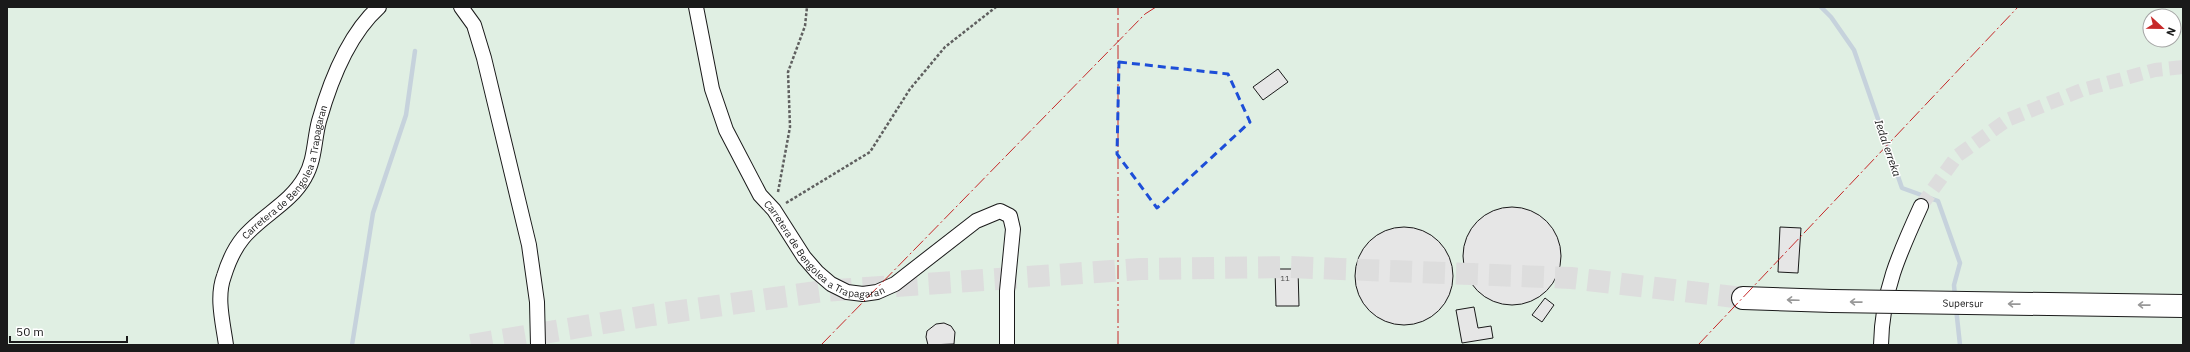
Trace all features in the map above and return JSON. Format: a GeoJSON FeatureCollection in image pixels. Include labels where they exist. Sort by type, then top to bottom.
{"type":"FeatureCollection","features":[{"type":"Feature","properties":{"kind":"highway","name":"Supersur"},"geometry":{"type":"LineString","coordinates":[[1743,298],[1832,301],[2183,306]]}},
{"type":"Feature","properties":{"kind":"street","name":"Carretera de Bengolea a Trapagaran"},"geometry":{"type":"LineString","coordinates":[[226,345],[220,294],[223,278],[232,256],[243,238],[294,194],[306,176],[312,158],[319,122],[332,85],[353,39],[368,17],[379,7]]}},
{"type":"Feature","properties":{"kind":"street"},"geometry":{"type":"LineString","coordinates":[[461,7],[474,25],[484,58],[529,245],[537,302],[538,345]]}},
{"type":"Feature","properties":{"kind":"street","name":"Carretera de Bengolea a Trapagaran"},"geometry":{"type":"LineString","coordinates":[[696,7],[712,88],[726,130],[760,195],[774,210],[804,257],[817,272],[831,284],[847,292],[863,294],[877,292],[895,284],[976,221],[1000,211],[1010,216],[1013,230],[1007,291],[1007,345]]}},
{"type":"Feature","properties":{"kind":"street"},"geometry":{"type":"LineString","coordinates":[[1881,345],[1883,306],[1895,261],[1921,206]]}},
{"type":"Feature","properties":{"kind":"path"},"geometry":{"type":"LineString","coordinates":[[774,210],[784,169],[790,127],[788,72],[805,26],[807,7]]}},
{"type":"Feature","properties":{"kind":"path"},"geometry":{"type":"LineString","coordinates":[[774,210],[870,152],[910,89],[945,48],[996,7]]}},
{"type":"Feature","properties":{"kind":"highlighted area"},"geometry":{"type":"Polygon","coordinates":[[[1119,62],[1228,74],[1250,122],[1157,208],[1117,154],[1119,62]]]}},
{"type":"Feature","properties":{"kind":"green space"},"geometry":{"type":"Polygon","coordinates":[[[7,7],[2183,7],[2183,345],[7,345],[7,7]]]}},
{"type":"Feature","properties":{"kind":"building"},"geometry":{"type":"Polygon","coordinates":[[[1278,69],[1288,82],[1263,100],[1253,87],[1278,69]]]}},
{"type":"Feature","properties":{"kind":"building"},"geometry":{"type":"Polygon","coordinates":[[[1512,207],[1531,211],[1547,221],[1557,237],[1561,256],[1557,275],[1547,291],[1531,301],[1512,305],[1493,301],[1477,291],[1467,275],[1463,256],[1467,237],[1477,221],[1493,211],[1512,207]]]}},
{"type":"Feature","properties":{"kind":"building"},"geometry":{"type":"Polygon","coordinates":[[[1404,227],[1423,230],[1439,241],[1450,257],[1453,276],[1450,295],[1439,311],[1423,322],[1404,325],[1385,322],[1369,311],[1358,295],[1355,276],[1358,257],[1369,241],[1385,230],[1404,227]]]}},
{"type":"Feature","properties":{"kind":"building"},"geometry":{"type":"Polygon","coordinates":[[[1780,227],[1801,228],[1798,273],[1778,272],[1780,227]]]}},
{"type":"Feature","properties":{"kind":"building"},"geometry":{"type":"Polygon","coordinates":[[[1275,269],[1298,269],[1299,306],[1276,306],[1275,269]]]}},
{"type":"Feature","properties":{"kind":"building"},"geometry":{"type":"Polygon","coordinates":[[[1545,298],[1554,305],[1542,322],[1532,315],[1545,298]]]}},
{"type":"Feature","properties":{"kind":"building"},"geometry":{"type":"Polygon","coordinates":[[[1474,307],[1478,328],[1491,326],[1493,338],[1462,343],[1456,310],[1474,307]]]}},
{"type":"Feature","properties":{"kind":"building"},"geometry":{"type":"Polygon","coordinates":[[[944,323],[951,326],[955,332],[954,344],[928,345],[926,337],[927,331],[936,324],[944,323]]]}},
{"type":"Feature","properties":{"kind":"waterway","name":"Iedal erreka"},"geometry":{"type":"LineString","coordinates":[[1821,7],[1831,17],[1854,50],[1902,188],[1938,201],[1960,263],[1954,285],[1955,297]]}},
{"type":"Feature","properties":{"kind":"waterway"},"geometry":{"type":"LineString","coordinates":[[352,345],[373,213],[406,115],[415,51]]}},
{"type":"Feature","properties":{"kind":"waterway","name":"Iedal erreka"},"geometry":{"type":"LineString","coordinates":[[1956,308],[1960,345]]}},
{"type":"Feature","properties":{"kind":"tunnel"},"geometry":{"type":"LineString","coordinates":[[1921,206],[1957,156],[2007,120],[2082,90],[2155,70],[2183,67]]}},
{"type":"Feature","properties":{"kind":"tunnel"},"geometry":{"type":"LineString","coordinates":[[471,345],[652,315],[824,291],[1141,269],[1290,267],[1571,278],[1743,298]]}},
{"type":"Feature","properties":{"kind":"power"},"geometry":{"type":"LineString","coordinates":[[1118,7],[1118,345]]}},
{"type":"Feature","properties":{"kind":"power"},"geometry":{"type":"LineString","coordinates":[[821,345],[1145,14],[1156,7]]}},
{"type":"Feature","properties":{"kind":"power"},"geometry":{"type":"LineString","coordinates":[[1698,345],[2018,7]]}}]}
